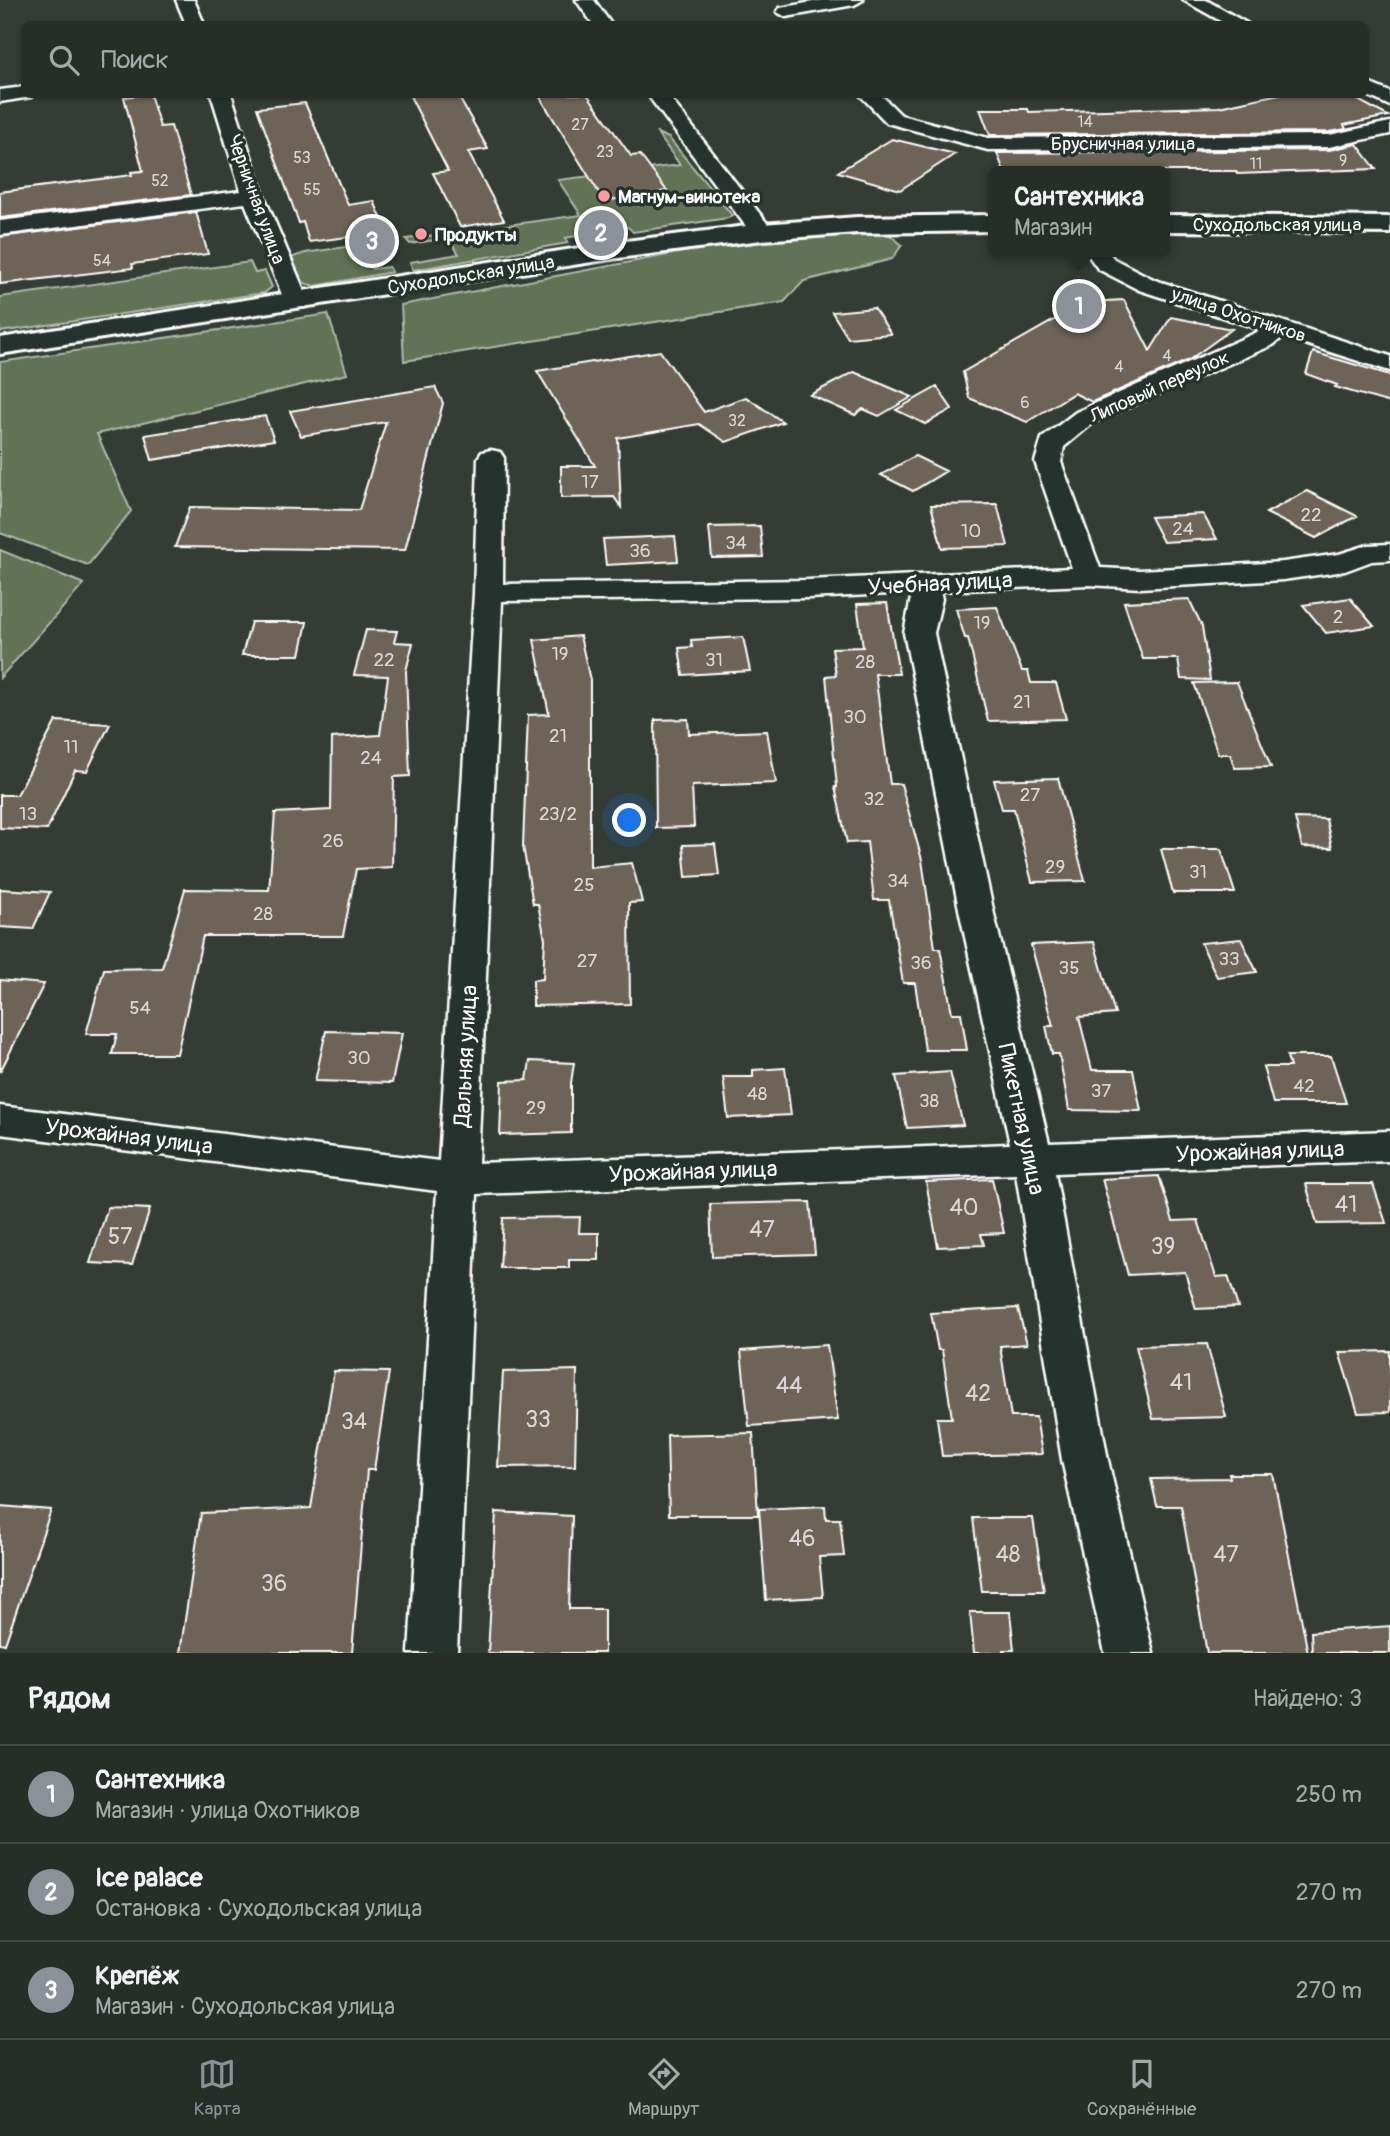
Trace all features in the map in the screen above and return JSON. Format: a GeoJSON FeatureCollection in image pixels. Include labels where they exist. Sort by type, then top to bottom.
{"type":"FeatureCollection","features":[{"type":"Feature","properties":{"kind":"main road","name":"Суходольская улица"},"geometry":{"type":"LineString","coordinates":[[0,346],[297,302],[618,250],[762,232],[857,225],[988,223]]}},
{"type":"Feature","properties":{"kind":"main road","name":"Суходольская улица"},"geometry":{"type":"LineString","coordinates":[[1170,223],[1390,225]]}},
{"type":"Feature","properties":{"kind":"main road","name":"Суходольская улица"},"geometry":{"type":"LineString","coordinates":[[0,354],[77,336]]}},
{"type":"Feature","properties":{"kind":"street"},"geometry":{"type":"LineString","coordinates":[[185,0],[194,21]]}},
{"type":"Feature","properties":{"kind":"street"},"geometry":{"type":"LineString","coordinates":[[585,0],[600,21]]}},
{"type":"Feature","properties":{"kind":"street"},"geometry":{"type":"LineString","coordinates":[[786,12],[854,0]]}},
{"type":"Feature","properties":{"kind":"street"},"geometry":{"type":"LineString","coordinates":[[1192,0],[1233,21]]}},
{"type":"Feature","properties":{"kind":"street"},"geometry":{"type":"LineString","coordinates":[[1369,90],[1390,100]]}},
{"type":"Feature","properties":{"kind":"street"},"geometry":{"type":"LineString","coordinates":[[0,96],[21,93]]}},
{"type":"Feature","properties":{"kind":"street","name":"Черничная улица"},"geometry":{"type":"LineString","coordinates":[[222,98],[253,196],[297,302]]}},
{"type":"Feature","properties":{"kind":"street"},"geometry":{"type":"LineString","coordinates":[[659,98],[762,232]]}},
{"type":"Feature","properties":{"kind":"street","name":"Брусничная улица"},"geometry":{"type":"LineString","coordinates":[[872,98],[894,119],[988,144],[1329,141],[1390,128]]}},
{"type":"Feature","properties":{"kind":"street"},"geometry":{"type":"LineString","coordinates":[[0,228],[253,196]]}},
{"type":"Feature","properties":{"kind":"street","name":"улица Охотников"},"geometry":{"type":"LineString","coordinates":[[1101,257],[1106,264],[1147,285],[1390,364]]}},
{"type":"Feature","properties":{"kind":"street","name":"Липовый переулок"},"geometry":{"type":"LineString","coordinates":[[1089,576],[1048,462],[1051,444],[1085,417],[1264,340],[1282,327]]}},
{"type":"Feature","properties":{"kind":"street","name":"Дальняя улица"},"geometry":{"type":"LineString","coordinates":[[433,1653],[488,593],[491,458]]}},
{"type":"Feature","properties":{"kind":"street","name":"Учебная улица"},"geometry":{"type":"LineString","coordinates":[[488,593],[925,585],[1089,576],[1140,579],[1283,571],[1390,552]]}},
{"type":"Feature","properties":{"kind":"street","name":"Пикетная улица"},"geometry":{"type":"LineString","coordinates":[[925,585],[927,599],[919,633],[977,914],[1033,1159],[1085,1460],[1129,1653]]}},
{"type":"Feature","properties":{"kind":"street","name":"Урожайная улица"},"geometry":{"type":"LineString","coordinates":[[0,1120],[459,1179],[1390,1146]]}},
{"type":"Feature","properties":{"kind":"green space"},"geometry":{"type":"Polygon","coordinates":[[[657,133],[669,138],[732,215],[728,218],[633,232],[628,227],[565,238],[568,243],[413,270],[410,262],[459,254],[448,238],[410,244],[406,239],[581,215],[558,180],[680,165],[657,133]]]}},
{"type":"Feature","properties":{"kind":"green space"},"geometry":{"type":"Polygon","coordinates":[[[889,234],[902,245],[892,259],[804,281],[784,302],[404,361],[401,305],[705,248],[812,237],[889,234]]]}},
{"type":"Feature","properties":{"kind":"green space"},"geometry":{"type":"Polygon","coordinates":[[[365,244],[367,251],[362,252],[372,269],[389,267],[392,272],[315,286],[304,283],[290,258],[305,253],[365,244]]]}},
{"type":"Feature","properties":{"kind":"green space"},"geometry":{"type":"Polygon","coordinates":[[[250,262],[255,273],[265,271],[272,287],[264,293],[0,332],[0,297],[250,262]]]}},
{"type":"Feature","properties":{"kind":"green space"},"geometry":{"type":"Polygon","coordinates":[[[328,314],[347,374],[97,434],[131,511],[88,565],[0,533],[0,362],[328,314]]]}},
{"type":"Feature","properties":{"kind":"green space"},"geometry":{"type":"Polygon","coordinates":[[[0,550],[84,584],[0,678],[0,550]]]}},
{"type":"Feature","properties":{"kind":"building"},"geometry":{"type":"Polygon","coordinates":[[[124,98],[151,98],[160,127],[171,126],[191,195],[0,218],[0,192],[132,175],[131,172],[143,171],[124,98]]]}},
{"type":"Feature","properties":{"kind":"building"},"geometry":{"type":"Polygon","coordinates":[[[411,98],[459,98],[488,149],[468,152],[504,220],[460,227],[433,173],[448,171],[411,98]]]}},
{"type":"Feature","properties":{"kind":"building"},"geometry":{"type":"Polygon","coordinates":[[[540,98],[590,98],[631,156],[640,155],[667,191],[604,201],[540,98]]]}},
{"type":"Feature","properties":{"kind":"building"},"geometry":{"type":"Polygon","coordinates":[[[1261,98],[1354,98],[1388,116],[1344,125],[1346,129],[1329,132],[990,135],[980,109],[1028,109],[1029,112],[1219,107],[1261,98]]]}},
{"type":"Feature","properties":{"kind":"building"},"geometry":{"type":"Polygon","coordinates":[[[305,103],[348,205],[374,201],[391,241],[359,245],[355,236],[309,242],[303,222],[299,223],[257,108],[305,103]]]}},
{"type":"Feature","properties":{"kind":"building"},"geometry":{"type":"Polygon","coordinates":[[[892,139],[955,154],[900,190],[838,172],[892,139]]]}},
{"type":"Feature","properties":{"kind":"building"},"geometry":{"type":"Polygon","coordinates":[[[1357,144],[1376,169],[1237,174],[1236,171],[1170,171],[1170,166],[1002,166],[997,153],[1329,150],[1357,144]]]}},
{"type":"Feature","properties":{"kind":"building"},"geometry":{"type":"Polygon","coordinates":[[[196,212],[208,254],[132,264],[133,268],[0,284],[0,237],[196,212]]]}},
{"type":"Feature","properties":{"kind":"building"},"geometry":{"type":"Polygon","coordinates":[[[1124,300],[1150,351],[1171,317],[1232,329],[1189,360],[1092,402],[1074,393],[1027,422],[969,398],[963,372],[1086,302],[1124,300]]]}},
{"type":"Feature","properties":{"kind":"building"},"geometry":{"type":"Polygon","coordinates":[[[874,308],[891,334],[848,338],[832,312],[874,308]]]}},
{"type":"Feature","properties":{"kind":"building"},"geometry":{"type":"Polygon","coordinates":[[[660,351],[704,412],[746,397],[783,422],[726,442],[699,424],[618,438],[621,507],[614,497],[561,498],[561,466],[595,466],[537,371],[660,351]]]}},
{"type":"Feature","properties":{"kind":"building"},"geometry":{"type":"Polygon","coordinates":[[[1313,352],[1390,375],[1390,403],[1335,387],[1337,385],[1306,374],[1313,352]]]}},
{"type":"Feature","properties":{"kind":"building"},"geometry":{"type":"Polygon","coordinates":[[[854,372],[912,397],[879,416],[863,409],[855,415],[810,395],[854,372]]]}},
{"type":"Feature","properties":{"kind":"building"},"geometry":{"type":"Polygon","coordinates":[[[435,387],[443,403],[405,550],[175,547],[190,507],[359,510],[386,422],[301,436],[290,411],[435,387]]]}},
{"type":"Feature","properties":{"kind":"building"},"geometry":{"type":"Polygon","coordinates":[[[937,387],[952,409],[925,424],[896,410],[937,387]]]}},
{"type":"Feature","properties":{"kind":"building"},"geometry":{"type":"Polygon","coordinates":[[[265,416],[274,440],[152,460],[145,435],[265,416]]]}},
{"type":"Feature","properties":{"kind":"building"},"geometry":{"type":"Polygon","coordinates":[[[915,456],[946,471],[913,491],[881,475],[915,456]]]}},
{"type":"Feature","properties":{"kind":"building"},"geometry":{"type":"Polygon","coordinates":[[[1307,491],[1357,516],[1316,538],[1266,513],[1307,491]]]}},
{"type":"Feature","properties":{"kind":"building"},"geometry":{"type":"Polygon","coordinates":[[[997,504],[1008,546],[942,548],[931,505],[997,504]]]}},
{"type":"Feature","properties":{"kind":"building"},"geometry":{"type":"Polygon","coordinates":[[[1203,514],[1217,539],[1163,542],[1150,517],[1203,514]]]}},
{"type":"Feature","properties":{"kind":"building"},"geometry":{"type":"Polygon","coordinates":[[[760,526],[763,557],[712,558],[709,527],[760,526]]]}},
{"type":"Feature","properties":{"kind":"building"},"geometry":{"type":"Polygon","coordinates":[[[675,536],[678,561],[606,565],[603,539],[675,536]]]}},
{"type":"Feature","properties":{"kind":"building"},"geometry":{"type":"Polygon","coordinates":[[[1350,598],[1374,626],[1326,633],[1303,605],[1350,598]]]}},
{"type":"Feature","properties":{"kind":"building"},"geometry":{"type":"Polygon","coordinates":[[[1189,599],[1202,626],[1210,680],[1181,679],[1178,659],[1143,659],[1124,602],[1189,599]]]}},
{"type":"Feature","properties":{"kind":"building"},"geometry":{"type":"Polygon","coordinates":[[[887,603],[899,674],[875,674],[890,784],[901,784],[922,860],[935,948],[940,948],[952,1013],[961,1013],[967,1050],[925,1050],[915,983],[903,983],[889,900],[874,900],[867,842],[847,843],[835,787],[826,676],[836,675],[832,648],[863,647],[857,604],[887,603]]]}},
{"type":"Feature","properties":{"kind":"building"},"geometry":{"type":"Polygon","coordinates":[[[997,607],[1022,671],[1028,671],[1031,683],[1056,683],[1066,719],[988,721],[968,638],[965,638],[956,609],[997,607]]]}},
{"type":"Feature","properties":{"kind":"building"},"geometry":{"type":"Polygon","coordinates":[[[251,622],[307,622],[300,655],[242,655],[251,622]]]}},
{"type":"Feature","properties":{"kind":"building"},"geometry":{"type":"Polygon","coordinates":[[[366,630],[397,631],[394,642],[413,643],[406,671],[410,776],[394,777],[392,867],[356,869],[343,936],[203,936],[177,1054],[112,1054],[117,1034],[86,1034],[104,969],[162,968],[185,889],[269,890],[275,813],[331,810],[332,738],[380,735],[388,676],[354,675],[366,630]]]}},
{"type":"Feature","properties":{"kind":"building"},"geometry":{"type":"Polygon","coordinates":[[[580,636],[590,680],[590,867],[632,863],[642,902],[629,903],[630,1004],[533,1006],[533,980],[543,979],[545,939],[538,904],[533,904],[523,846],[528,715],[549,714],[534,640],[580,636]]]}},
{"type":"Feature","properties":{"kind":"building"},"geometry":{"type":"Polygon","coordinates":[[[743,637],[750,671],[683,675],[679,648],[692,647],[691,640],[743,637]]]}},
{"type":"Feature","properties":{"kind":"building"},"geometry":{"type":"Polygon","coordinates":[[[1237,682],[1271,767],[1235,768],[1230,754],[1218,754],[1194,683],[1237,682]]]}},
{"type":"Feature","properties":{"kind":"building"},"geometry":{"type":"Polygon","coordinates":[[[688,719],[689,734],[767,731],[776,783],[692,786],[694,827],[656,828],[655,720],[688,719]]]}},
{"type":"Feature","properties":{"kind":"building"},"geometry":{"type":"Polygon","coordinates":[[[56,721],[110,724],[87,771],[75,770],[47,830],[0,828],[0,795],[17,795],[56,721]]]}},
{"type":"Feature","properties":{"kind":"building"},"geometry":{"type":"Polygon","coordinates":[[[1058,778],[1085,881],[1032,882],[1014,809],[1002,809],[994,780],[1058,778]]]}},
{"type":"Feature","properties":{"kind":"building"},"geometry":{"type":"Polygon","coordinates":[[[1295,818],[1326,819],[1332,848],[1302,847],[1295,818]]]}},
{"type":"Feature","properties":{"kind":"building"},"geometry":{"type":"Polygon","coordinates":[[[715,844],[719,875],[686,877],[683,845],[715,844]]]}},
{"type":"Feature","properties":{"kind":"building"},"geometry":{"type":"Polygon","coordinates":[[[1161,849],[1221,849],[1235,893],[1173,893],[1161,849]]]}},
{"type":"Feature","properties":{"kind":"building"},"geometry":{"type":"Polygon","coordinates":[[[0,889],[50,892],[33,929],[0,927],[0,889]]]}},
{"type":"Feature","properties":{"kind":"building"},"geometry":{"type":"Polygon","coordinates":[[[1241,939],[1257,972],[1217,977],[1201,943],[1241,939]]]}},
{"type":"Feature","properties":{"kind":"building"},"geometry":{"type":"Polygon","coordinates":[[[1094,942],[1115,1014],[1079,1017],[1092,1070],[1133,1070],[1141,1111],[1069,1110],[1059,1054],[1052,1054],[1046,1026],[1053,1026],[1031,945],[1094,942]]]}},
{"type":"Feature","properties":{"kind":"building"},"geometry":{"type":"Polygon","coordinates":[[[0,980],[44,984],[0,1072],[0,980]]]}},
{"type":"Feature","properties":{"kind":"building"},"geometry":{"type":"Polygon","coordinates":[[[326,1031],[402,1033],[392,1083],[315,1081],[326,1031]]]}},
{"type":"Feature","properties":{"kind":"building"},"geometry":{"type":"Polygon","coordinates":[[[1287,1056],[1331,1056],[1346,1103],[1273,1103],[1263,1067],[1290,1067],[1287,1056]]]}},
{"type":"Feature","properties":{"kind":"building"},"geometry":{"type":"Polygon","coordinates":[[[530,1061],[574,1063],[571,1083],[571,1133],[500,1135],[502,1081],[527,1080],[530,1061]]]}},
{"type":"Feature","properties":{"kind":"building"},"geometry":{"type":"Polygon","coordinates":[[[785,1068],[791,1115],[728,1118],[723,1077],[753,1077],[753,1070],[785,1068]]]}},
{"type":"Feature","properties":{"kind":"building"},"geometry":{"type":"Polygon","coordinates":[[[950,1072],[963,1125],[907,1128],[896,1076],[950,1072]]]}},
{"type":"Feature","properties":{"kind":"building"},"geometry":{"type":"Polygon","coordinates":[[[1159,1176],[1173,1221],[1198,1220],[1216,1277],[1228,1276],[1238,1307],[1196,1309],[1185,1272],[1128,1275],[1102,1179],[1159,1176]]]}},
{"type":"Feature","properties":{"kind":"building"},"geometry":{"type":"Polygon","coordinates":[[[992,1179],[1004,1233],[981,1234],[984,1245],[938,1247],[926,1182],[992,1179]]]}},
{"type":"Feature","properties":{"kind":"building"},"geometry":{"type":"Polygon","coordinates":[[[1306,1184],[1373,1184],[1386,1223],[1317,1224],[1306,1184]]]}},
{"type":"Feature","properties":{"kind":"building"},"geometry":{"type":"Polygon","coordinates":[[[810,1202],[815,1254],[712,1257],[710,1204],[810,1202]]]}},
{"type":"Feature","properties":{"kind":"building"},"geometry":{"type":"Polygon","coordinates":[[[108,1207],[150,1209],[132,1265],[90,1263],[108,1207]]]}},
{"type":"Feature","properties":{"kind":"building"},"geometry":{"type":"Polygon","coordinates":[[[580,1217],[579,1233],[599,1233],[599,1260],[569,1260],[569,1268],[500,1268],[503,1218],[580,1217]]]}},
{"type":"Feature","properties":{"kind":"building"},"geometry":{"type":"Polygon","coordinates":[[[1018,1308],[1027,1344],[1000,1346],[1011,1417],[1036,1417],[1042,1454],[942,1456],[937,1418],[952,1418],[942,1350],[938,1350],[931,1313],[1018,1308]]]}},
{"type":"Feature","properties":{"kind":"building"},"geometry":{"type":"Polygon","coordinates":[[[1207,1344],[1226,1417],[1153,1419],[1136,1346],[1207,1344]]]}},
{"type":"Feature","properties":{"kind":"building"},"geometry":{"type":"Polygon","coordinates":[[[827,1345],[838,1420],[749,1426],[741,1351],[827,1345]]]}},
{"type":"Feature","properties":{"kind":"building"},"geometry":{"type":"Polygon","coordinates":[[[1390,1351],[1390,1412],[1358,1413],[1339,1352],[1390,1351]]]}},
{"type":"Feature","properties":{"kind":"building"},"geometry":{"type":"Polygon","coordinates":[[[577,1370],[575,1466],[498,1467],[503,1372],[577,1370]]]}},
{"type":"Feature","properties":{"kind":"building"},"geometry":{"type":"Polygon","coordinates":[[[334,1371],[389,1372],[374,1470],[367,1470],[352,1653],[180,1653],[201,1513],[311,1508],[334,1371]]]}},
{"type":"Feature","properties":{"kind":"building"},"geometry":{"type":"Polygon","coordinates":[[[753,1433],[758,1515],[669,1515],[667,1435],[753,1433]]]}},
{"type":"Feature","properties":{"kind":"building"},"geometry":{"type":"Polygon","coordinates":[[[1229,1474],[1273,1474],[1308,1653],[1207,1653],[1181,1506],[1157,1506],[1151,1479],[1230,1478],[1229,1474]]]}},
{"type":"Feature","properties":{"kind":"building"},"geometry":{"type":"Polygon","coordinates":[[[0,1506],[51,1510],[5,1644],[0,1643],[0,1506]]]}},
{"type":"Feature","properties":{"kind":"building"},"geometry":{"type":"Polygon","coordinates":[[[825,1506],[826,1519],[840,1519],[844,1556],[819,1557],[823,1597],[766,1600],[759,1509],[825,1506]]]}},
{"type":"Feature","properties":{"kind":"building"},"geometry":{"type":"Polygon","coordinates":[[[496,1512],[572,1516],[569,1609],[604,1609],[604,1653],[488,1653],[496,1512]]]}},
{"type":"Feature","properties":{"kind":"building"},"geometry":{"type":"Polygon","coordinates":[[[973,1518],[1033,1518],[1044,1591],[982,1591],[973,1518]]]}},
{"type":"Feature","properties":{"kind":"building"},"geometry":{"type":"Polygon","coordinates":[[[970,1612],[1010,1612],[1014,1650],[1003,1650],[1003,1653],[974,1653],[970,1612]]]}},
{"type":"Feature","properties":{"kind":"building"},"geometry":{"type":"Polygon","coordinates":[[[1390,1626],[1390,1653],[1312,1653],[1311,1632],[1390,1626]]]}},
{"type":"Feature","properties":{"kind":"place","name":"Магнум-винотека"},"geometry":{"type":"Point","coordinates":[604,196]}},
{"type":"Feature","properties":{"kind":"place","name":"Ice palace"},"geometry":{"type":"Point","coordinates":[601,233]}},
{"type":"Feature","properties":{"kind":"place","name":"Продукты"},"geometry":{"type":"Point","coordinates":[421,234]}},
{"type":"Feature","properties":{"kind":"place","name":"Крепёж"},"geometry":{"type":"Point","coordinates":[372,241]}},
{"type":"Feature","properties":{"kind":"place","name":"Сантехника"},"geometry":{"type":"Point","coordinates":[1079,306]}}]}
